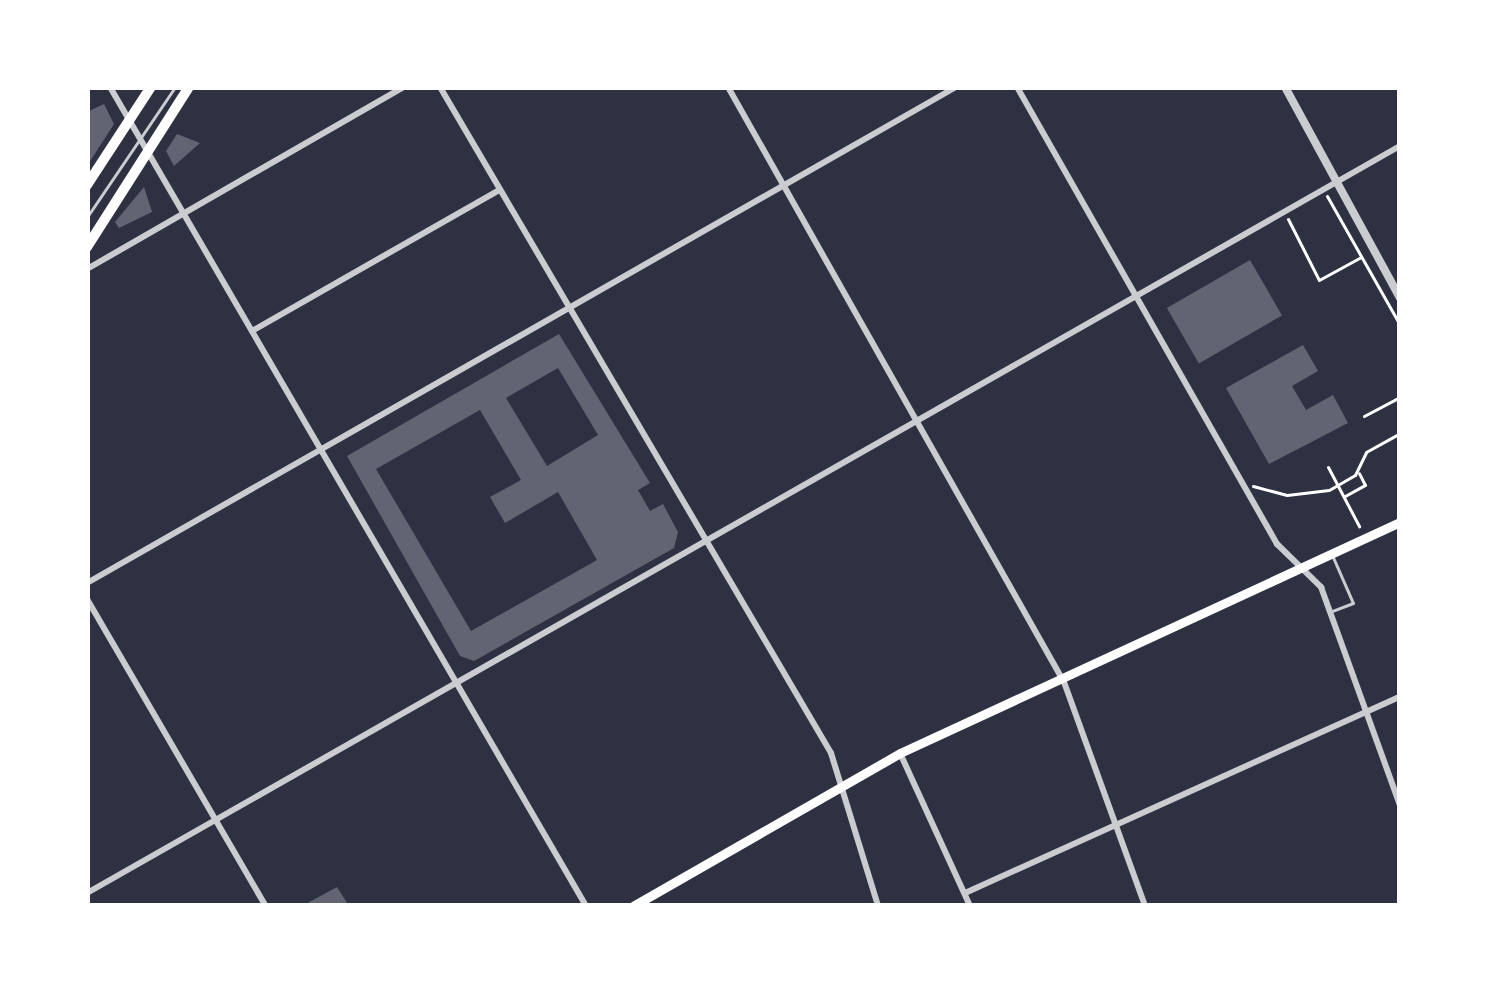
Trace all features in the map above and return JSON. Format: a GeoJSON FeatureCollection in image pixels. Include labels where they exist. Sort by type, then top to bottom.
{"type":"FeatureCollection","features":[{"type":"Feature","properties":{"kind":"main road"},"geometry":{"type":"LineString","coordinates":[[87,185],[151,87]]}},
{"type":"Feature","properties":{"kind":"main road"},"geometry":{"type":"LineString","coordinates":[[87,247],[189,87]]}},
{"type":"Feature","properties":{"kind":"main road"},"geometry":{"type":"LineString","coordinates":[[633,906],[900,753],[1064,682],[1400,522]]}},
{"type":"Feature","properties":{"kind":"street"},"geometry":{"type":"LineString","coordinates":[[110,87],[181,217],[586,906]]}},
{"type":"Feature","properties":{"kind":"street"},"geometry":{"type":"LineString","coordinates":[[87,269],[403,87]]}},
{"type":"Feature","properties":{"kind":"street"},"geometry":{"type":"LineString","coordinates":[[440,87],[707,539],[842,783],[878,906]]}},
{"type":"Feature","properties":{"kind":"street"},"geometry":{"type":"LineString","coordinates":[[728,87],[1064,682],[1144,906]]}},
{"type":"Feature","properties":{"kind":"street"},"geometry":{"type":"LineString","coordinates":[[87,583],[956,87]]}},
{"type":"Feature","properties":{"kind":"street"},"geometry":{"type":"LineString","coordinates":[[1017,87],[1277,544],[1303,567],[1330,611],[1400,806]]}},
{"type":"Feature","properties":{"kind":"street"},"geometry":{"type":"LineString","coordinates":[[1285,87],[1400,298]]}},
{"type":"Feature","properties":{"kind":"street"},"geometry":{"type":"LineString","coordinates":[[87,893],[1400,146]]}},
{"type":"Feature","properties":{"kind":"street"},"geometry":{"type":"LineString","coordinates":[[251,332],[499,190]]}},
{"type":"Feature","properties":{"kind":"street"},"geometry":{"type":"LineString","coordinates":[[87,599],[266,906]]}},
{"type":"Feature","properties":{"kind":"street"},"geometry":{"type":"LineString","coordinates":[[964,893],[1400,697]]}},
{"type":"Feature","properties":{"kind":"street"},"geometry":{"type":"LineString","coordinates":[[900,753],[970,906]]}},
{"type":"Feature","properties":{"kind":"lane"},"geometry":{"type":"LineString","coordinates":[[87,217],[175,87]]}},
{"type":"Feature","properties":{"kind":"lane"},"geometry":{"type":"LineString","coordinates":[[1330,611],[1353,603],[1331,554]]}},
{"type":"Feature","properties":{"kind":"path"},"geometry":{"type":"LineString","coordinates":[[1324,190],[1400,326]]}},
{"type":"Feature","properties":{"kind":"path"},"geometry":{"type":"LineString","coordinates":[[1284,212],[1319,280],[1374,250]]}},
{"type":"Feature","properties":{"kind":"path"},"geometry":{"type":"LineString","coordinates":[[1364,416],[1400,397]]}},
{"type":"Feature","properties":{"kind":"path"},"geometry":{"type":"LineString","coordinates":[[1246,489],[1266,484],[1304,495],[1337,486],[1357,472],[1366,452],[1400,434]]}},
{"type":"Feature","properties":{"kind":"path"},"geometry":{"type":"LineString","coordinates":[[1328,467],[1365,538]]}},
{"type":"Feature","properties":{"kind":"path"},"geometry":{"type":"LineString","coordinates":[[1343,497],[1365,485],[1357,472]]}},
{"type":"Feature","properties":{"kind":"building"},"geometry":{"type":"Polygon","coordinates":[[[104,104],[114,124],[87,166],[87,112],[104,104]]]}},
{"type":"Feature","properties":{"kind":"building"},"geometry":{"type":"Polygon","coordinates":[[[177,134],[200,143],[174,166],[166,151],[177,134]]]}},
{"type":"Feature","properties":{"kind":"building"},"geometry":{"type":"Polygon","coordinates":[[[144,187],[152,212],[119,228],[115,222],[144,187]]]}},
{"type":"Feature","properties":{"kind":"building"},"geometry":{"type":"Polygon","coordinates":[[[1250,260],[1282,315],[1199,363],[1167,308],[1250,260]]]}},
{"type":"Feature","properties":{"kind":"building"},"geometry":{"type":"Polygon","coordinates":[[[559,334],[650,483],[638,490],[650,511],[663,504],[678,532],[674,548],[474,661],[460,656],[347,456],[559,334]],[[558,368],[506,398],[547,466],[598,435],[558,368]],[[480,410],[376,469],[471,631],[597,560],[558,492],[505,523],[490,497],[521,480],[480,410]]]}},
{"type":"Feature","properties":{"kind":"building"},"geometry":{"type":"Polygon","coordinates":[[[1303,345],[1318,371],[1292,386],[1306,410],[1333,395],[1348,423],[1269,464],[1226,388],[1303,345]]]}},
{"type":"Feature","properties":{"kind":"building"},"geometry":{"type":"Polygon","coordinates":[[[337,887],[349,906],[302,906],[337,887]]]}}]}
